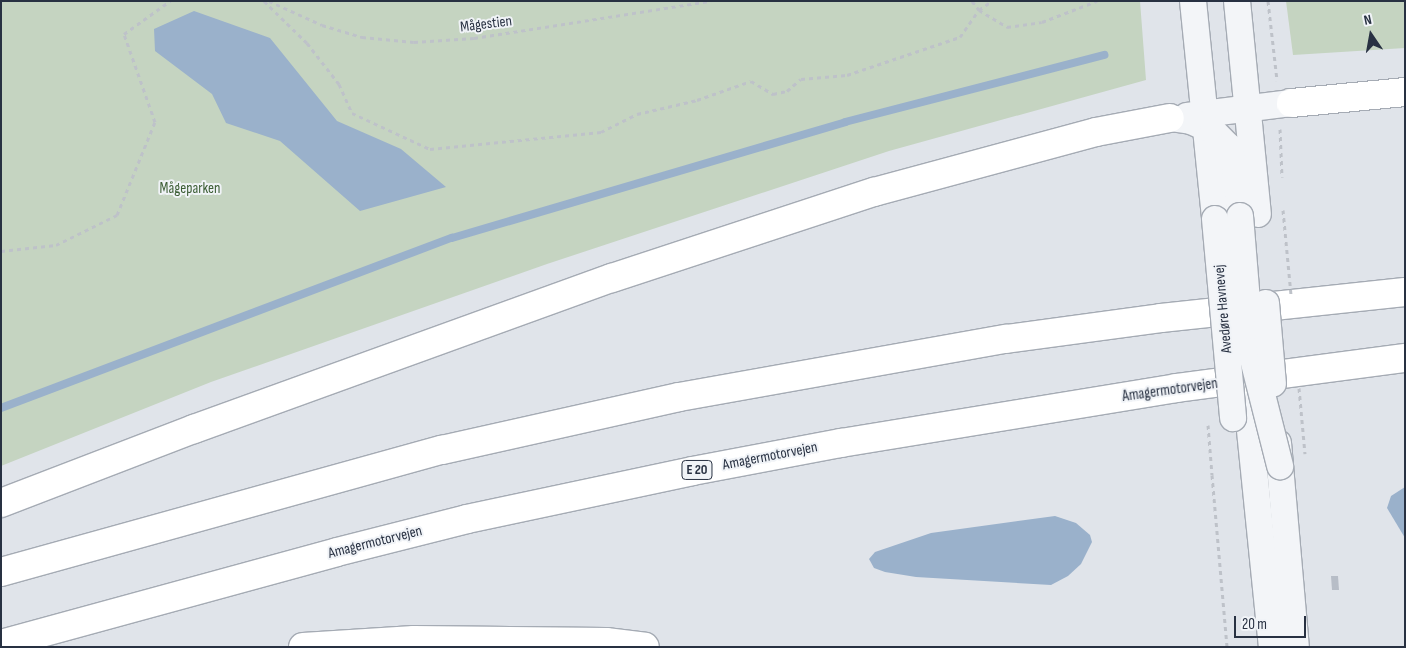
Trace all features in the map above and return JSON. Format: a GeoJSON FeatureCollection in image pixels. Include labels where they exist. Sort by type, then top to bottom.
{"type":"FeatureCollection","features":[{"type":"Feature","properties":{"kind":"highway"},"geometry":{"type":"LineString","coordinates":[[1291,103],[1405,92]]}},
{"type":"Feature","properties":{"kind":"highway"},"geometry":{"type":"LineString","coordinates":[[1,503],[194,429],[612,278],[874,192],[1096,132],[1170,118]]}},
{"type":"Feature","properties":{"kind":"highway"},"geometry":{"type":"LineString","coordinates":[[1,572],[442,450],[688,396],[1006,339],[1161,318],[1405,292]]}},
{"type":"Feature","properties":{"kind":"highway","name":"Amagermotorvejen"},"geometry":{"type":"LineString","coordinates":[[1,644],[337,552],[467,519],[693,471],[841,443],[1156,391],[1405,358]]}},
{"type":"Feature","properties":{"kind":"highway"},"geometry":{"type":"LineString","coordinates":[[303,647],[414,640],[606,642],[645,647]]}},
{"type":"Feature","properties":{"kind":"street","name":"Avedøre Havnevej"},"geometry":{"type":"LineString","coordinates":[[1193,1],[1206,121],[1230,389],[1246,470],[1296,647]]}},
{"type":"Feature","properties":{"kind":"street","name":"Avedøre Havnevej"},"geometry":{"type":"LineString","coordinates":[[1237,1],[1248,108],[1249,215],[1246,470],[1253,647]]}},
{"type":"Feature","properties":{"kind":"street"},"geometry":{"type":"LineString","coordinates":[[1170,118],[1206,121],[1248,108],[1291,103]]}},
{"type":"Feature","properties":{"kind":"street"},"geometry":{"type":"LineString","coordinates":[[1206,121],[1228,146],[1249,215]]}},
{"type":"Feature","properties":{"kind":"street"},"geometry":{"type":"LineString","coordinates":[[1246,470],[1272,647]]}},
{"type":"Feature","properties":{"kind":"path"},"geometry":{"type":"LineString","coordinates":[[1,251],[56,245],[116,215],[155,122],[124,34],[170,1]]}},
{"type":"Feature","properties":{"kind":"path"},"geometry":{"type":"LineString","coordinates":[[264,1],[307,43],[339,84],[352,112],[430,149],[601,132],[637,114],[697,100],[751,81],[773,94],[787,91],[800,79],[847,75],[960,37],[979,10],[992,1]]}},
{"type":"Feature","properties":{"kind":"path","name":"Mågestien"},"geometry":{"type":"LineString","coordinates":[[269,1],[322,25],[362,37],[414,42],[474,38],[711,1]]}},
{"type":"Feature","properties":{"kind":"path"},"geometry":{"type":"LineString","coordinates":[[972,1],[979,10],[1007,27],[1042,22],[1097,1]]}},
{"type":"Feature","properties":{"kind":"path"},"geometry":{"type":"LineString","coordinates":[[1227,647],[1246,470]]}},
{"type":"Feature","properties":{"kind":"green space","name":"Mågeparken"},"geometry":{"type":"Polygon","coordinates":[[[1,1],[1140,1],[1146,80],[889,151],[547,264],[211,382],[1,466],[1,1]]]}},
{"type":"Feature","properties":{"kind":"green space"},"geometry":{"type":"Polygon","coordinates":[[[1286,1],[1405,1],[1405,48],[1293,55],[1286,1]]]}},
{"type":"Feature","properties":{"kind":"water"},"geometry":{"type":"Polygon","coordinates":[[[194,11],[270,38],[337,121],[401,149],[446,187],[360,211],[280,141],[226,123],[212,94],[155,51],[154,29],[194,11]]]}},
{"type":"Feature","properties":{"kind":"water"},"geometry":{"type":"Polygon","coordinates":[[[1405,487],[1405,538],[1387,508],[1391,496],[1405,487]]]}},
{"type":"Feature","properties":{"kind":"water"},"geometry":{"type":"Polygon","coordinates":[[[1055,516],[1076,523],[1090,535],[1092,542],[1081,564],[1068,576],[1051,585],[916,577],[885,572],[874,568],[869,559],[875,552],[931,533],[1055,516]]]}},
{"type":"Feature","properties":{"kind":"building"},"geometry":{"type":"Polygon","coordinates":[[[1331,576],[1338,576],[1339,590],[1332,590],[1331,576]]]}},
{"type":"Feature","properties":{"kind":"waterway"},"geometry":{"type":"LineString","coordinates":[[1,408],[452,238],[845,122],[1105,55]]}}]}
